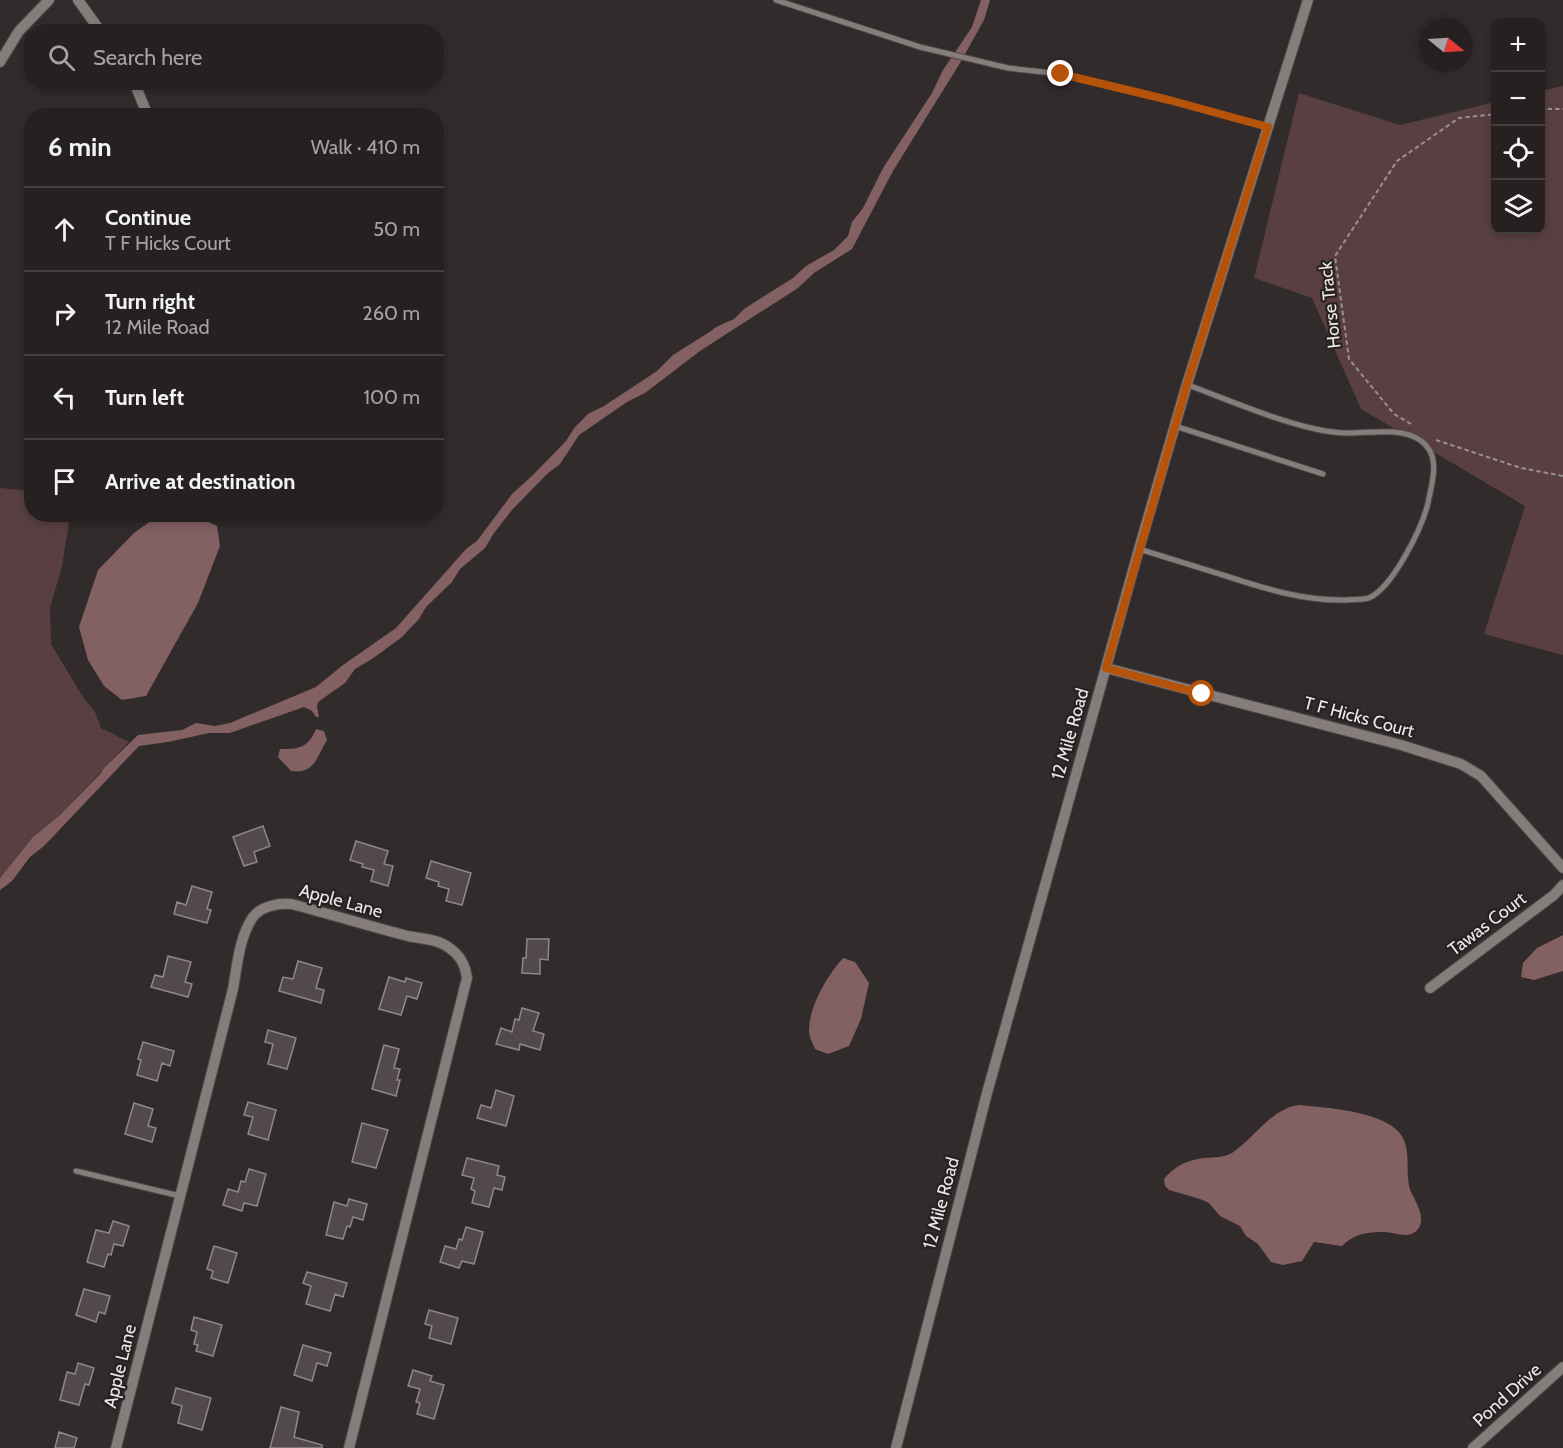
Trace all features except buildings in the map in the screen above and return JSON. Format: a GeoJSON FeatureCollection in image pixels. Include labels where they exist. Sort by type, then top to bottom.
{"type":"FeatureCollection","features":[{"type":"Feature","properties":{"kind":"street"},"geometry":{"type":"LineString","coordinates":[[26,24],[49,0]]}},
{"type":"Feature","properties":{"kind":"street"},"geometry":{"type":"LineString","coordinates":[[78,0],[95,24]]}},
{"type":"Feature","properties":{"kind":"street","name":"12 Mile Road"},"geometry":{"type":"LineString","coordinates":[[896,1448],[987,1093],[1139,549],[1187,384],[1308,0]]}},
{"type":"Feature","properties":{"kind":"street"},"geometry":{"type":"LineString","coordinates":[[0,62],[24,26]]}},
{"type":"Feature","properties":{"kind":"street"},"geometry":{"type":"LineString","coordinates":[[137,90],[145,108]]}},
{"type":"Feature","properties":{"kind":"street","name":"T F Hicks Court"},"geometry":{"type":"LineString","coordinates":[[1106,668],[1401,745],[1461,764],[1481,776],[1563,868]]}},
{"type":"Feature","properties":{"kind":"street","name":"Tawas Court"},"geometry":{"type":"LineString","coordinates":[[1430,988],[1554,895],[1563,885]]}},
{"type":"Feature","properties":{"kind":"street","name":"Apple Lane"},"geometry":{"type":"LineString","coordinates":[[116,1448],[233,989],[241,947],[254,916],[271,906],[291,904],[439,942],[450,948],[461,959],[467,978],[349,1448]]}},
{"type":"Feature","properties":{"kind":"street","name":"Pond Drive"},"geometry":{"type":"LineString","coordinates":[[1473,1448],[1563,1367]]}},
{"type":"Feature","properties":{"kind":"lane"},"geometry":{"type":"LineString","coordinates":[[776,0],[920,47],[1008,68],[1072,77],[1268,127]]}},
{"type":"Feature","properties":{"kind":"lane"},"geometry":{"type":"LineString","coordinates":[[1139,549],[1286,595],[1336,600],[1366,599],[1377,594],[1386,583],[1413,545],[1424,520],[1435,470],[1431,453],[1421,441],[1403,433],[1381,431],[1343,433],[1314,429],[1187,384]]}},
{"type":"Feature","properties":{"kind":"lane"},"geometry":{"type":"LineString","coordinates":[[1175,426],[1323,474]]}},
{"type":"Feature","properties":{"kind":"lane"},"geometry":{"type":"LineString","coordinates":[[76,1171],[180,1196]]}},
{"type":"Feature","properties":{"kind":"path"},"geometry":{"type":"LineString","coordinates":[[1545,109],[1563,109]]}},
{"type":"Feature","properties":{"kind":"path","name":"Horse Track"},"geometry":{"type":"LineString","coordinates":[[1411,424],[1394,414],[1349,359],[1335,256],[1397,161],[1459,118],[1491,115]]}},
{"type":"Feature","properties":{"kind":"path"},"geometry":{"type":"LineString","coordinates":[[1428,435],[1521,468],[1563,476]]}},
{"type":"Feature","properties":{"kind":"shaded area"},"geometry":{"type":"Polygon","coordinates":[[[981,0],[990,0],[984,20],[893,171],[852,249],[814,273],[798,288],[700,351],[645,393],[627,402],[579,435],[560,464],[512,510],[485,548],[460,569],[452,582],[426,607],[419,619],[402,637],[355,669],[345,683],[318,702],[319,717],[304,707],[230,733],[209,733],[139,746],[44,846],[30,857],[12,881],[0,890],[0,878],[33,837],[60,815],[138,735],[182,730],[196,723],[215,726],[230,723],[316,687],[396,628],[466,549],[477,541],[512,494],[566,441],[575,427],[588,414],[657,371],[673,355],[716,327],[734,319],[744,309],[793,278],[806,266],[834,250],[848,236],[852,222],[863,208],[883,168],[972,27],[981,0]]]}},
{"type":"Feature","properties":{"kind":"shaded area"},"geometry":{"type":"Polygon","coordinates":[[[1563,86],[1563,655],[1484,634],[1525,506],[1361,409],[1312,298],[1254,278],[1299,93],[1400,125],[1491,103],[1491,234],[1545,234],[1545,90],[1563,86]]]}},
{"type":"Feature","properties":{"kind":"shaded area"},"geometry":{"type":"Polygon","coordinates":[[[0,488],[24,491],[24,522],[69,523],[62,566],[50,608],[51,644],[83,697],[95,712],[101,728],[129,742],[60,815],[33,837],[0,878],[0,488]]]}},
{"type":"Feature","properties":{"kind":"shaded area"},"geometry":{"type":"Polygon","coordinates":[[[149,522],[208,522],[217,526],[220,546],[198,603],[146,696],[122,700],[104,686],[88,660],[79,627],[98,570],[134,533],[149,522]]]}},
{"type":"Feature","properties":{"kind":"shaded area"},"geometry":{"type":"Polygon","coordinates":[[[316,729],[324,731],[327,740],[317,759],[305,770],[291,771],[278,757],[280,749],[293,749],[306,744],[316,729]]]}},
{"type":"Feature","properties":{"kind":"shaded area"},"geometry":{"type":"Polygon","coordinates":[[[1563,935],[1563,971],[1534,980],[1521,977],[1523,963],[1537,948],[1563,935]]]}},
{"type":"Feature","properties":{"kind":"shaded area"},"geometry":{"type":"Polygon","coordinates":[[[843,958],[855,962],[869,983],[861,1019],[849,1046],[828,1054],[815,1049],[809,1033],[810,1021],[820,992],[843,958]]]}},
{"type":"Feature","properties":{"kind":"shaded area"},"geometry":{"type":"Polygon","coordinates":[[[1299,1105],[1358,1113],[1373,1117],[1397,1130],[1406,1146],[1408,1181],[1421,1218],[1419,1228],[1415,1232],[1403,1235],[1384,1232],[1366,1233],[1356,1236],[1342,1246],[1314,1242],[1302,1261],[1283,1265],[1271,1262],[1258,1244],[1246,1236],[1240,1226],[1220,1216],[1209,1203],[1169,1190],[1165,1186],[1164,1179],[1177,1167],[1193,1160],[1222,1157],[1232,1153],[1271,1118],[1299,1105]]]}},
{"type":"Feature","properties":{"kind":"route"},"geometry":{"type":"LineString","coordinates":[[1061,74],[1268,127],[1187,384],[1106,668],[1202,694]]}}]}
